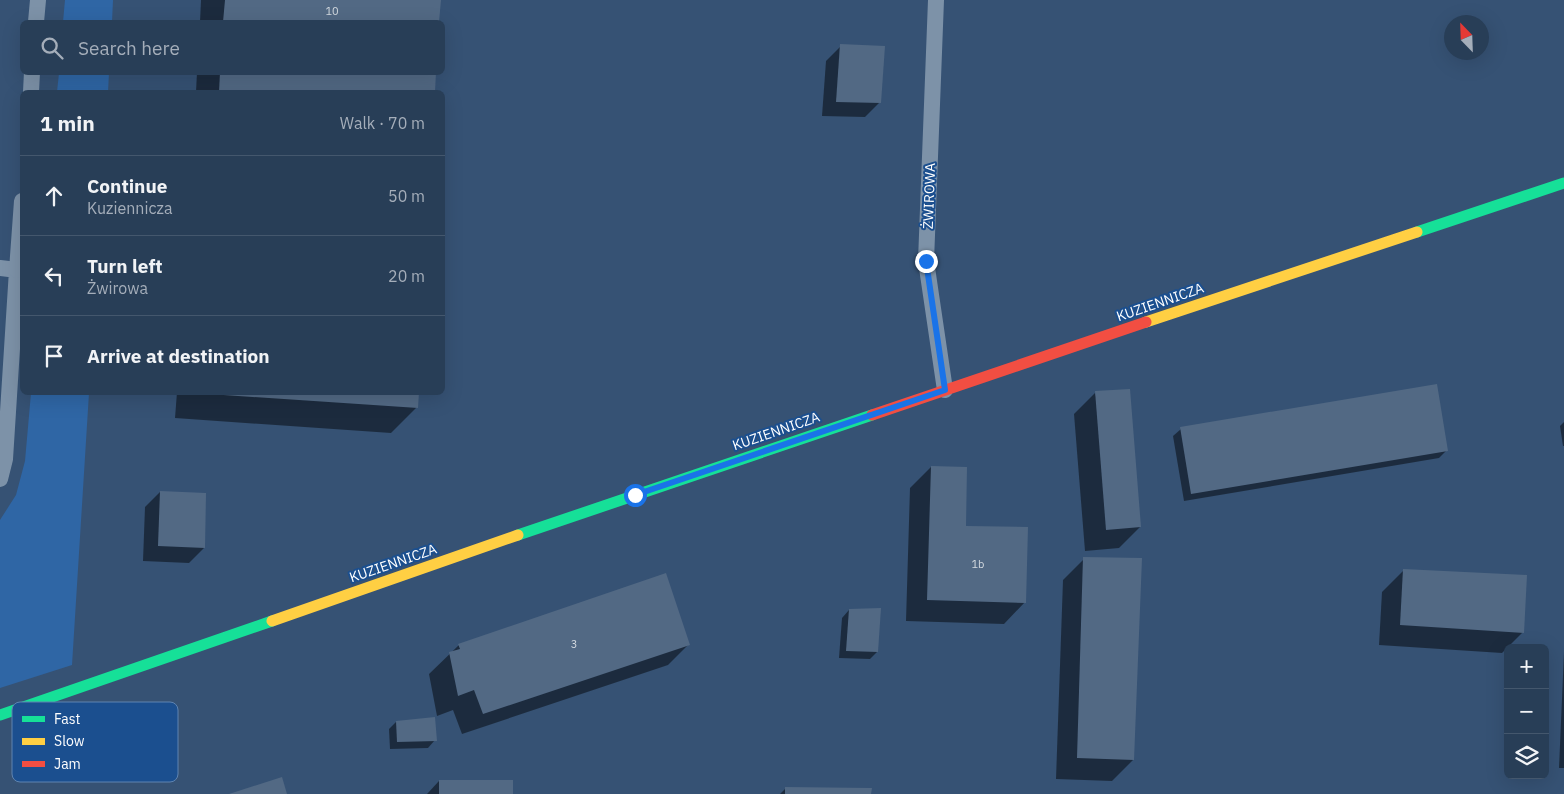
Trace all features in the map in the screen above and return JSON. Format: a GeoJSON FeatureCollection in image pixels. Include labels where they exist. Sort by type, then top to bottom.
{"type":"FeatureCollection","features":[{"type":"Feature","properties":{"kind":"main road","name":"KUZIENNICZA"},"geometry":{"type":"LineString","coordinates":[[40,702],[644,492],[1564,183]]}},
{"type":"Feature","properties":{"kind":"main road","name":"KUZIENNICZA"},"geometry":{"type":"LineString","coordinates":[[0,716],[12,712]]}},
{"type":"Feature","properties":{"kind":"lane"},"geometry":{"type":"LineString","coordinates":[[36,20],[38,0]]}},
{"type":"Feature","properties":{"kind":"lane","name":"ŻWIROWA"},"geometry":{"type":"LineString","coordinates":[[936,0],[926,261],[945,390]]}},
{"type":"Feature","properties":{"kind":"lane"},"geometry":{"type":"LineString","coordinates":[[31,90],[32,75]]}},
{"type":"Feature","properties":{"kind":"lane"},"geometry":{"type":"LineString","coordinates":[[0,479],[3,459],[5,371],[20,229]]}},
{"type":"Feature","properties":{"kind":"lane"},"geometry":{"type":"LineString","coordinates":[[0,268],[17,270]]}},
{"type":"Feature","properties":{"kind":"shaded area"},"geometry":{"type":"Polygon","coordinates":[[[65,0],[113,0],[112,20],[63,20],[65,0]]]}},
{"type":"Feature","properties":{"kind":"shaded area"},"geometry":{"type":"Polygon","coordinates":[[[59,75],[109,75],[108,90],[57,90],[59,75]]]}},
{"type":"Feature","properties":{"kind":"shaded area"},"geometry":{"type":"Polygon","coordinates":[[[31,395],[89,395],[72,665],[0,688],[0,520],[16,495],[25,461],[31,395]]]}},
{"type":"Feature","properties":{"kind":"building"},"geometry":{"type":"Polygon","coordinates":[[[225,0],[441,0],[439,20],[223,20],[225,0]]]}},
{"type":"Feature","properties":{"kind":"building"},"geometry":{"type":"Polygon","coordinates":[[[840,44],[885,46],[881,103],[836,102],[840,44]]]}},
{"type":"Feature","properties":{"kind":"building"},"geometry":{"type":"Polygon","coordinates":[[[220,75],[436,75],[435,90],[219,90],[220,75]]]}},
{"type":"Feature","properties":{"kind":"building"},"geometry":{"type":"Polygon","coordinates":[[[1437,384],[1448,451],[1191,494],[1180,427],[1437,384]]]}},
{"type":"Feature","properties":{"kind":"building"},"geometry":{"type":"Polygon","coordinates":[[[1130,389],[1141,527],[1106,530],[1095,391],[1130,389]]]}},
{"type":"Feature","properties":{"kind":"building"},"geometry":{"type":"Polygon","coordinates":[[[224,395],[419,395],[418,408],[224,395]]]}},
{"type":"Feature","properties":{"kind":"building"},"geometry":{"type":"Polygon","coordinates":[[[931,466],[967,467],[966,526],[1028,527],[1026,603],[927,600],[931,466]]]}},
{"type":"Feature","properties":{"kind":"building"},"geometry":{"type":"Polygon","coordinates":[[[160,491],[206,493],[205,548],[158,546],[160,491]]]}},
{"type":"Feature","properties":{"kind":"building"},"geometry":{"type":"Polygon","coordinates":[[[1083,557],[1142,558],[1134,760],[1077,758],[1083,557]]]}},
{"type":"Feature","properties":{"kind":"building"},"geometry":{"type":"Polygon","coordinates":[[[1403,569],[1527,575],[1524,633],[1400,625],[1403,569]]]}},
{"type":"Feature","properties":{"kind":"building"},"geometry":{"type":"Polygon","coordinates":[[[666,573],[690,645],[483,714],[474,690],[458,696],[449,652],[460,649],[458,644],[666,573]]]}},
{"type":"Feature","properties":{"kind":"building"},"geometry":{"type":"Polygon","coordinates":[[[881,608],[878,652],[846,651],[849,609],[881,608]]]}},
{"type":"Feature","properties":{"kind":"building"},"geometry":{"type":"Polygon","coordinates":[[[435,717],[437,741],[397,742],[396,721],[435,717]]]}},
{"type":"Feature","properties":{"kind":"building"},"geometry":{"type":"Polygon","coordinates":[[[282,777],[287,794],[229,794],[282,777]]]}},
{"type":"Feature","properties":{"kind":"building"},"geometry":{"type":"Polygon","coordinates":[[[439,780],[513,780],[513,794],[439,794],[439,780]]]}},
{"type":"Feature","properties":{"kind":"building"},"geometry":{"type":"Polygon","coordinates":[[[785,787],[872,788],[871,794],[785,794],[785,787]]]}},
{"type":"Feature","properties":{"kind":"traffic: fast"},"geometry":{"type":"LineString","coordinates":[[1417,232],[1564,183]]}},
{"type":"Feature","properties":{"kind":"traffic: fast"},"geometry":{"type":"LineString","coordinates":[[518,535],[872,415]]}},
{"type":"Feature","properties":{"kind":"traffic: fast"},"geometry":{"type":"LineString","coordinates":[[38,702],[272,621]]}},
{"type":"Feature","properties":{"kind":"traffic: fast"},"geometry":{"type":"LineString","coordinates":[[0,715],[12,711]]}},
{"type":"Feature","properties":{"kind":"traffic: slow"},"geometry":{"type":"LineString","coordinates":[[1146,322],[1417,232]]}},
{"type":"Feature","properties":{"kind":"traffic: slow"},"geometry":{"type":"LineString","coordinates":[[272,621],[518,535]]}},
{"type":"Feature","properties":{"kind":"traffic: jam"},"geometry":{"type":"LineString","coordinates":[[872,415],[1146,322]]}},
{"type":"Feature","properties":{"kind":"route"},"geometry":{"type":"LineString","coordinates":[[635,495],[945,390],[926,261]]}}]}
